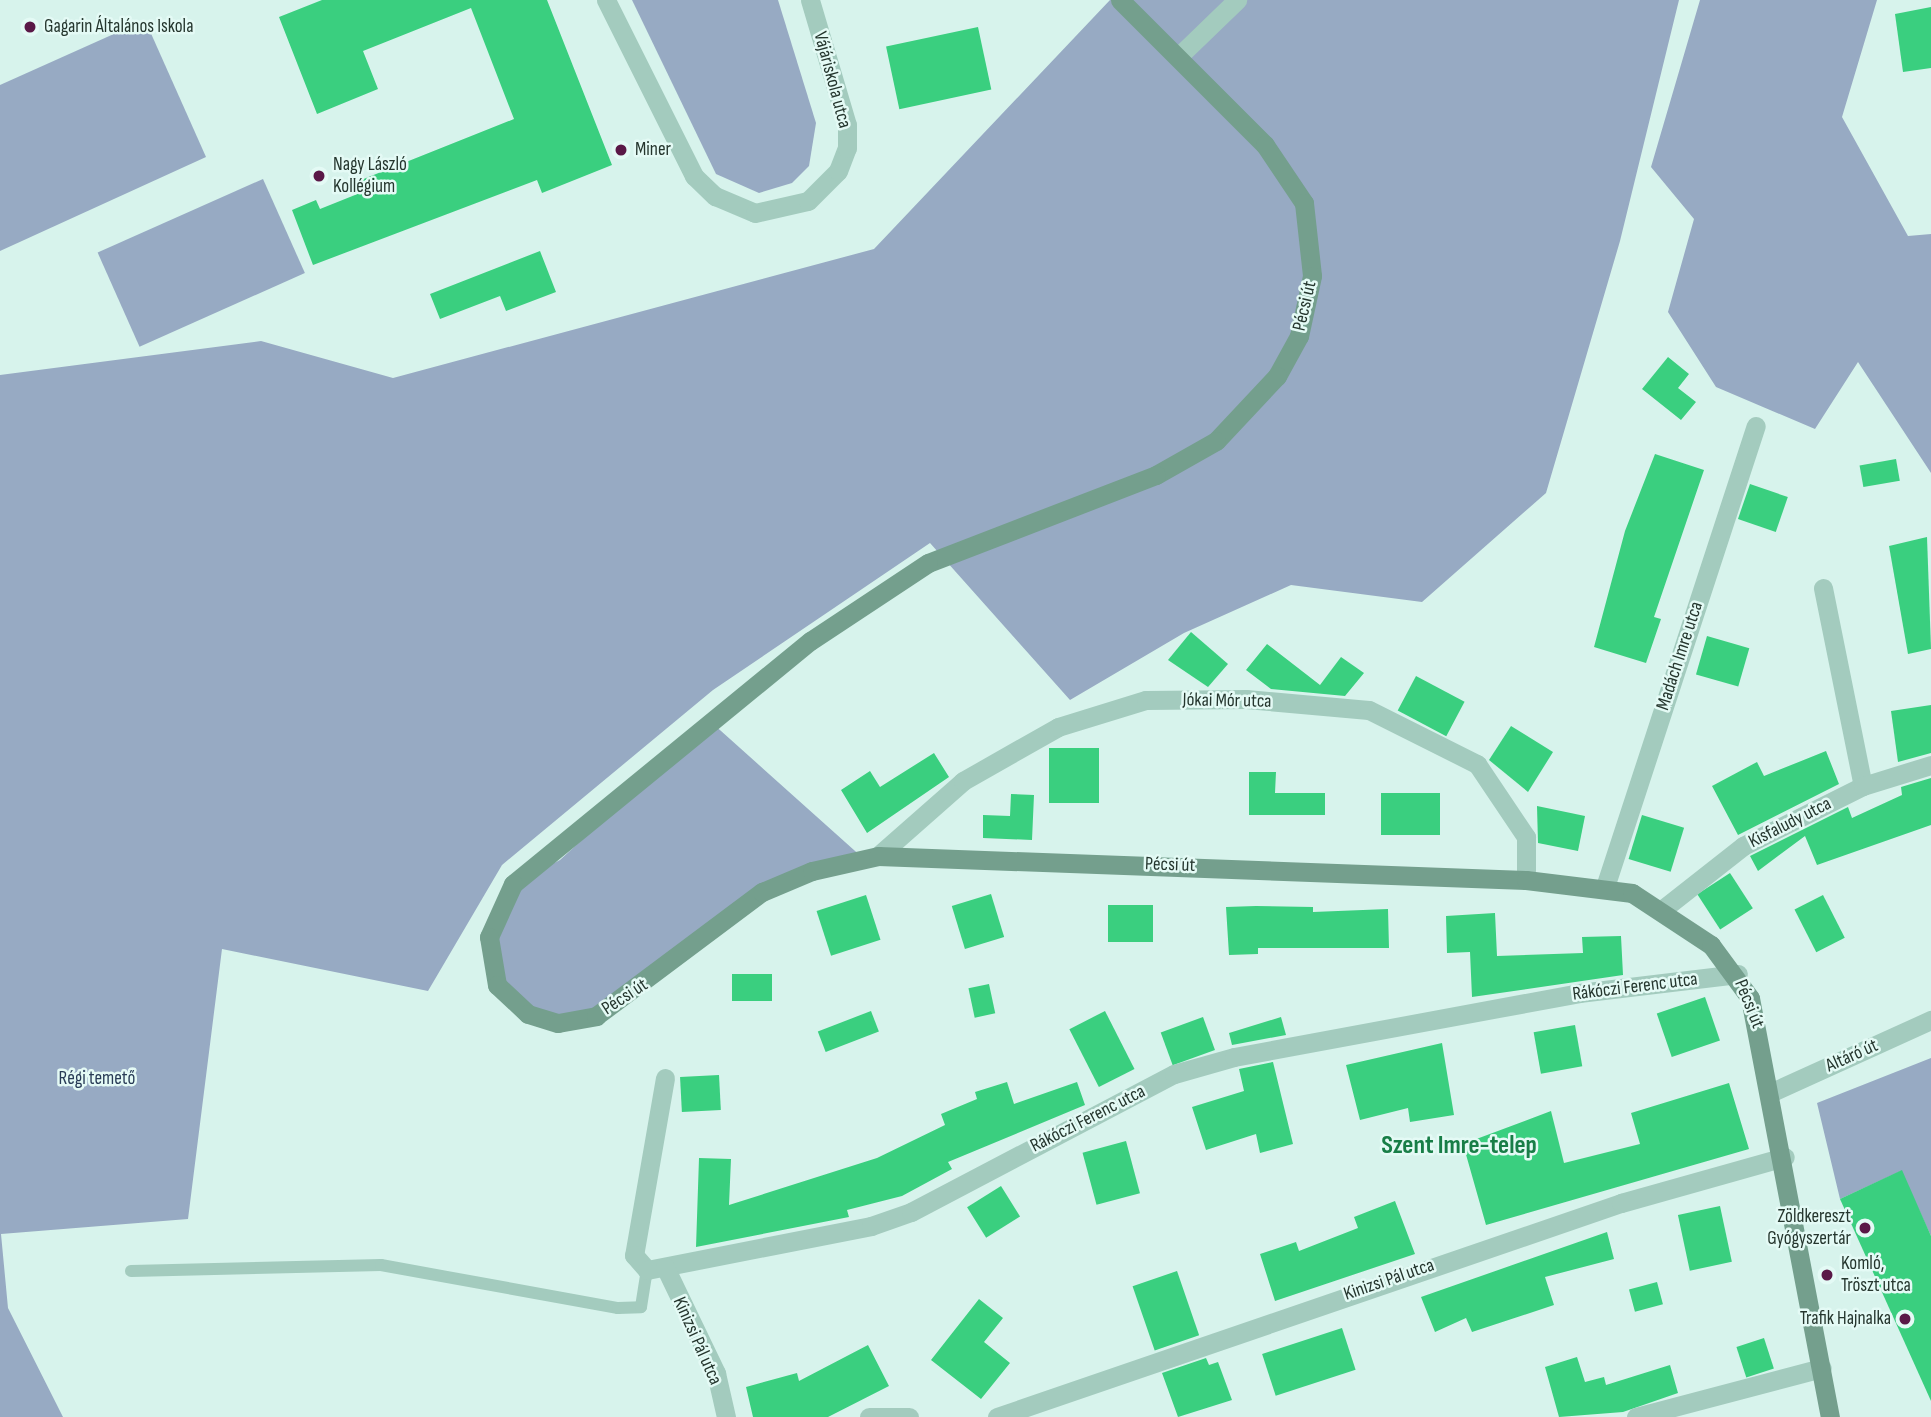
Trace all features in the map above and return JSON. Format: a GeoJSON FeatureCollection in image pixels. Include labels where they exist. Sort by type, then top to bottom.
{"type":"FeatureCollection","features":[{"type":"Feature","properties":{"kind":"main road","name":"Pécsi út"},"geometry":{"type":"LineString","coordinates":[[1120,0],[1179,56],[1290,178],[1312,237],[1312,276],[1299,336],[1250,412],[1216,441],[1156,475],[928,563],[810,641],[513,884],[497,908],[489,961],[497,985],[528,1014],[558,1023],[596,1016],[762,892],[799,874],[878,856],[1526,880],[1605,887],[1663,909],[1738,974],[1760,1030],[1830,1417]]}},
{"type":"Feature","properties":{"kind":"street","name":"Vájáriskola utca"},"geometry":{"type":"LineString","coordinates":[[606,0],[694,176],[715,196],[755,213],[808,201],[838,171],[847,148],[847,125],[810,0]]}},
{"type":"Feature","properties":{"kind":"street"},"geometry":{"type":"LineString","coordinates":[[1179,56],[1237,0]]}},
{"type":"Feature","properties":{"kind":"street","name":"Madách Imre utca"},"geometry":{"type":"LineString","coordinates":[[1605,887],[1756,426]]}},
{"type":"Feature","properties":{"kind":"street"},"geometry":{"type":"LineString","coordinates":[[1824,588],[1863,786]]}},
{"type":"Feature","properties":{"kind":"street","name":"Jókai Mór utca"},"geometry":{"type":"LineString","coordinates":[[878,856],[962,781],[1058,727],[1146,701],[1246,699],[1369,710],[1477,764],[1526,837],[1526,880]]}},
{"type":"Feature","properties":{"kind":"street","name":"Kisfaludy utca"},"geometry":{"type":"LineString","coordinates":[[1663,909],[1743,846],[1863,786],[1931,765]]}},
{"type":"Feature","properties":{"kind":"street","name":"Rákóczi Ferenc utca"},"geometry":{"type":"LineString","coordinates":[[656,1268],[871,1226],[911,1212],[1174,1074],[1234,1057],[1579,993],[1738,974]]}},
{"type":"Feature","properties":{"kind":"street","name":"Altáró út"},"geometry":{"type":"LineString","coordinates":[[1772,1092],[1931,1020]]}},
{"type":"Feature","properties":{"kind":"street"},"geometry":{"type":"LineString","coordinates":[[656,1268],[634,1255],[664,1077]]}},
{"type":"Feature","properties":{"kind":"street","name":"Kinizsi Pál utca"},"geometry":{"type":"LineString","coordinates":[[997,1417],[1608,1207],[1785,1157]]}},
{"type":"Feature","properties":{"kind":"street","name":"Kinizsi Pál utca"},"geometry":{"type":"LineString","coordinates":[[656,1268],[716,1373],[726,1417]]}},
{"type":"Feature","properties":{"kind":"street"},"geometry":{"type":"LineString","coordinates":[[1636,1417],[1822,1368]]}},
{"type":"Feature","properties":{"kind":"street"},"geometry":{"type":"LineString","coordinates":[[869,1417],[909,1417]]}},
{"type":"Feature","properties":{"kind":"lane"},"geometry":{"type":"LineString","coordinates":[[131,1271],[382,1265],[618,1308],[641,1307],[656,1268]]}},
{"type":"Feature","properties":{"kind":"green space"},"geometry":{"type":"Polygon","coordinates":[[[632,0],[778,0],[816,123],[809,166],[792,183],[759,193],[716,174],[632,0]]]}},
{"type":"Feature","properties":{"kind":"green space","name":"Régi temető"},"geometry":{"type":"Polygon","coordinates":[[[1110,0],[1679,0],[1620,241],[1546,493],[1422,602],[1291,585],[1184,633],[1070,700],[930,543],[713,690],[502,865],[428,991],[222,949],[188,1219],[1,1234],[8,1308],[63,1417],[0,1417],[0,375],[261,341],[393,378],[874,249],[1110,0]]]}},
{"type":"Feature","properties":{"kind":"green space"},"geometry":{"type":"Polygon","coordinates":[[[1700,0],[1877,0],[1842,117],[1908,236],[1931,234],[1931,473],[1858,362],[1815,429],[1716,387],[1668,312],[1694,219],[1651,167],[1700,0]]]}},
{"type":"Feature","properties":{"kind":"green space"},"geometry":{"type":"Polygon","coordinates":[[[145,20],[206,157],[0,251],[0,85],[145,20]]]}},
{"type":"Feature","properties":{"kind":"green space"},"geometry":{"type":"Polygon","coordinates":[[[263,179],[305,273],[140,347],[98,253],[263,179]]]}},
{"type":"Feature","properties":{"kind":"green space"},"geometry":{"type":"Polygon","coordinates":[[[711,722],[864,859],[762,892],[630,996],[558,1023],[510,999],[489,937],[513,884],[560,860],[711,722]]]}},
{"type":"Feature","properties":{"kind":"green space"},"geometry":{"type":"Polygon","coordinates":[[[1931,1058],[1931,1236],[1901,1171],[1840,1199],[1817,1103],[1931,1058]]]}},
{"type":"Feature","properties":{"kind":"building"},"geometry":{"type":"Polygon","coordinates":[[[322,0],[547,0],[612,165],[542,193],[537,180],[313,265],[292,210],[316,200],[320,209],[365,191],[361,180],[514,119],[471,8],[363,51],[378,89],[317,114],[279,17],[322,0]]]}},
{"type":"Feature","properties":{"kind":"building"},"geometry":{"type":"Polygon","coordinates":[[[1931,7],[1931,68],[1903,72],[1895,14],[1931,7]]]}},
{"type":"Feature","properties":{"kind":"building"},"geometry":{"type":"Polygon","coordinates":[[[978,27],[991,90],[899,109],[886,47],[978,27]]]}},
{"type":"Feature","properties":{"kind":"building"},"geometry":{"type":"Polygon","coordinates":[[[540,251],[556,292],[506,311],[500,296],[440,319],[430,294],[540,251]]]}},
{"type":"Feature","properties":{"kind":"building"},"geometry":{"type":"Polygon","coordinates":[[[1668,357],[1689,374],[1678,388],[1696,402],[1681,420],[1642,389],[1668,357]]]}},
{"type":"Feature","properties":{"kind":"building"},"geometry":{"type":"Polygon","coordinates":[[[1655,454],[1704,470],[1654,617],[1661,619],[1646,663],[1594,647],[1625,531],[1655,454]]]}},
{"type":"Feature","properties":{"kind":"building"},"geometry":{"type":"Polygon","coordinates":[[[1896,459],[1900,481],[1863,487],[1860,465],[1896,459]]]}},
{"type":"Feature","properties":{"kind":"building"},"geometry":{"type":"Polygon","coordinates":[[[1750,484],[1788,497],[1776,532],[1738,519],[1750,484]]]}},
{"type":"Feature","properties":{"kind":"building"},"geometry":{"type":"Polygon","coordinates":[[[1927,537],[1931,649],[1908,654],[1889,546],[1927,537]]]}},
{"type":"Feature","properties":{"kind":"building"},"geometry":{"type":"Polygon","coordinates":[[[1191,632],[1228,664],[1208,687],[1168,660],[1191,632]]]}},
{"type":"Feature","properties":{"kind":"building"},"geometry":{"type":"Polygon","coordinates":[[[1707,636],[1749,648],[1738,687],[1696,674],[1707,636]]]}},
{"type":"Feature","properties":{"kind":"building"},"geometry":{"type":"Polygon","coordinates":[[[1267,644],[1320,685],[1341,657],[1364,673],[1345,696],[1271,689],[1246,670],[1267,644]]]}},
{"type":"Feature","properties":{"kind":"building"},"geometry":{"type":"Polygon","coordinates":[[[1416,676],[1465,702],[1446,736],[1398,710],[1416,676]]]}},
{"type":"Feature","properties":{"kind":"building"},"geometry":{"type":"Polygon","coordinates":[[[1931,705],[1931,753],[1898,762],[1891,711],[1931,705]]]}},
{"type":"Feature","properties":{"kind":"building"},"geometry":{"type":"Polygon","coordinates":[[[1511,726],[1553,752],[1528,792],[1489,760],[1511,726]]]}},
{"type":"Feature","properties":{"kind":"building"},"geometry":{"type":"Polygon","coordinates":[[[1049,748],[1099,748],[1099,803],[1049,803],[1049,748]]]}},
{"type":"Feature","properties":{"kind":"building"},"geometry":{"type":"Polygon","coordinates":[[[1826,751],[1839,784],[1738,835],[1712,786],[1757,762],[1764,776],[1826,751]]]}},
{"type":"Feature","properties":{"kind":"building"},"geometry":{"type":"Polygon","coordinates":[[[934,753],[949,777],[867,833],[841,790],[870,771],[880,787],[934,753]]]}},
{"type":"Feature","properties":{"kind":"building"},"geometry":{"type":"Polygon","coordinates":[[[1249,772],[1276,772],[1275,793],[1325,793],[1325,815],[1249,815],[1249,772]]]}},
{"type":"Feature","properties":{"kind":"building"},"geometry":{"type":"Polygon","coordinates":[[[1931,778],[1931,825],[1817,865],[1805,836],[1758,871],[1750,856],[1848,807],[1852,818],[1902,795],[1901,787],[1931,778]]]}},
{"type":"Feature","properties":{"kind":"building"},"geometry":{"type":"Polygon","coordinates":[[[1381,793],[1440,793],[1440,835],[1381,835],[1381,793]]]}},
{"type":"Feature","properties":{"kind":"building"},"geometry":{"type":"Polygon","coordinates":[[[1011,794],[1034,795],[1032,840],[983,838],[983,815],[1010,816],[1011,794]]]}},
{"type":"Feature","properties":{"kind":"building"},"geometry":{"type":"Polygon","coordinates":[[[1537,806],[1585,816],[1578,851],[1538,843],[1537,806]]]}},
{"type":"Feature","properties":{"kind":"building"},"geometry":{"type":"Polygon","coordinates":[[[1642,815],[1684,828],[1671,872],[1629,859],[1642,815]]]}},
{"type":"Feature","properties":{"kind":"building"},"geometry":{"type":"Polygon","coordinates":[[[1730,873],[1753,908],[1720,929],[1697,894],[1730,873]]]}},
{"type":"Feature","properties":{"kind":"building"},"geometry":{"type":"Polygon","coordinates":[[[991,894],[1004,937],[965,949],[952,906],[991,894]]]}},
{"type":"Feature","properties":{"kind":"building"},"geometry":{"type":"Polygon","coordinates":[[[866,895],[881,940],[831,956],[817,911],[866,895]]]}},
{"type":"Feature","properties":{"kind":"building"},"geometry":{"type":"Polygon","coordinates":[[[1823,895],[1845,938],[1816,952],[1794,910],[1823,895]]]}},
{"type":"Feature","properties":{"kind":"building"},"geometry":{"type":"Polygon","coordinates":[[[1108,905],[1153,905],[1153,942],[1108,942],[1108,905]]]}},
{"type":"Feature","properties":{"kind":"building"},"geometry":{"type":"Polygon","coordinates":[[[1226,907],[1313,907],[1313,912],[1388,909],[1389,948],[1258,948],[1258,954],[1229,955],[1226,907]]]}},
{"type":"Feature","properties":{"kind":"building"},"geometry":{"type":"Polygon","coordinates":[[[1495,913],[1497,956],[1583,953],[1582,937],[1621,936],[1623,975],[1472,997],[1470,952],[1447,953],[1446,916],[1495,913]]]}},
{"type":"Feature","properties":{"kind":"building"},"geometry":{"type":"Polygon","coordinates":[[[732,974],[772,974],[772,1001],[732,1001],[732,974]]]}},
{"type":"Feature","properties":{"kind":"building"},"geometry":{"type":"Polygon","coordinates":[[[989,984],[995,1013],[975,1018],[968,988],[989,984]]]}},
{"type":"Feature","properties":{"kind":"building"},"geometry":{"type":"Polygon","coordinates":[[[1705,997],[1720,1040],[1672,1057],[1657,1014],[1705,997]]]}},
{"type":"Feature","properties":{"kind":"building"},"geometry":{"type":"Polygon","coordinates":[[[871,1011],[879,1032],[826,1052],[818,1031],[871,1011]]]}},
{"type":"Feature","properties":{"kind":"building"},"geometry":{"type":"Polygon","coordinates":[[[1105,1011],[1135,1069],[1099,1087],[1069,1029],[1105,1011]]]}},
{"type":"Feature","properties":{"kind":"building"},"geometry":{"type":"Polygon","coordinates":[[[1203,1017],[1215,1050],[1173,1065],[1161,1032],[1203,1017]]]}},
{"type":"Feature","properties":{"kind":"building"},"geometry":{"type":"Polygon","coordinates":[[[1281,1017],[1286,1035],[1232,1045],[1229,1033],[1281,1017]]]}},
{"type":"Feature","properties":{"kind":"building"},"geometry":{"type":"Polygon","coordinates":[[[1575,1025],[1582,1066],[1541,1074],[1534,1032],[1575,1025]]]}},
{"type":"Feature","properties":{"kind":"building"},"geometry":{"type":"Polygon","coordinates":[[[1442,1043],[1454,1115],[1410,1122],[1408,1108],[1360,1120],[1346,1065],[1442,1043]]]}},
{"type":"Feature","properties":{"kind":"building"},"geometry":{"type":"Polygon","coordinates":[[[1273,1062],[1293,1144],[1260,1153],[1256,1134],[1206,1150],[1192,1107],[1244,1091],[1239,1069],[1273,1062]]]}},
{"type":"Feature","properties":{"kind":"building"},"geometry":{"type":"Polygon","coordinates":[[[719,1075],[721,1110],[682,1112],[680,1077],[719,1075]]]}},
{"type":"Feature","properties":{"kind":"building"},"geometry":{"type":"Polygon","coordinates":[[[1007,1082],[1014,1104],[1077,1082],[1085,1105],[948,1162],[952,1169],[902,1196],[847,1210],[849,1217],[696,1247],[699,1158],[731,1159],[729,1205],[877,1158],[945,1125],[941,1114],[977,1099],[975,1092],[1007,1082]]]}},
{"type":"Feature","properties":{"kind":"building"},"geometry":{"type":"Polygon","coordinates":[[[1729,1083],[1749,1149],[1486,1225],[1463,1144],[1551,1111],[1564,1163],[1640,1144],[1631,1113],[1729,1083]]]}},
{"type":"Feature","properties":{"kind":"building"},"geometry":{"type":"Polygon","coordinates":[[[1126,1141],[1140,1193],[1097,1205],[1083,1153],[1126,1141]]]}},
{"type":"Feature","properties":{"kind":"building"},"geometry":{"type":"Polygon","coordinates":[[[1902,1170],[1931,1236],[1931,1401],[1840,1199],[1902,1170]]]}},
{"type":"Feature","properties":{"kind":"building"},"geometry":{"type":"Polygon","coordinates":[[[1001,1186],[1020,1217],[986,1238],[967,1207],[1001,1186]]]}},
{"type":"Feature","properties":{"kind":"building"},"geometry":{"type":"Polygon","coordinates":[[[1395,1201],[1415,1254],[1275,1301],[1260,1254],[1296,1242],[1299,1251],[1358,1228],[1354,1217],[1395,1201]]]}},
{"type":"Feature","properties":{"kind":"building"},"geometry":{"type":"Polygon","coordinates":[[[1720,1206],[1732,1262],[1690,1271],[1678,1215],[1720,1206]]]}},
{"type":"Feature","properties":{"kind":"building"},"geometry":{"type":"Polygon","coordinates":[[[1607,1232],[1614,1259],[1545,1277],[1554,1305],[1472,1332],[1466,1318],[1435,1332],[1421,1297],[1607,1232]]]}},
{"type":"Feature","properties":{"kind":"building"},"geometry":{"type":"Polygon","coordinates":[[[1177,1271],[1199,1335],[1155,1351],[1133,1286],[1177,1271]]]}},
{"type":"Feature","properties":{"kind":"building"},"geometry":{"type":"Polygon","coordinates":[[[1657,1282],[1663,1304],[1635,1312],[1629,1290],[1657,1282]]]}},
{"type":"Feature","properties":{"kind":"building"},"geometry":{"type":"Polygon","coordinates":[[[979,1299],[1003,1318],[984,1342],[1010,1363],[981,1399],[931,1360],[979,1299]]]}},
{"type":"Feature","properties":{"kind":"building"},"geometry":{"type":"Polygon","coordinates":[[[1342,1328],[1356,1370],[1276,1396],[1262,1354],[1342,1328]]]}},
{"type":"Feature","properties":{"kind":"building"},"geometry":{"type":"Polygon","coordinates":[[[1764,1338],[1774,1368],[1746,1377],[1736,1347],[1764,1338]]]}},
{"type":"Feature","properties":{"kind":"building"},"geometry":{"type":"Polygon","coordinates":[[[868,1345],[889,1386],[828,1417],[753,1417],[746,1387],[797,1373],[799,1381],[868,1345]]]}},
{"type":"Feature","properties":{"kind":"building"},"geometry":{"type":"Polygon","coordinates":[[[1577,1357],[1585,1382],[1604,1377],[1606,1385],[1670,1365],[1678,1393],[1623,1412],[1559,1417],[1545,1367],[1577,1357]]]}},
{"type":"Feature","properties":{"kind":"building"},"geometry":{"type":"Polygon","coordinates":[[[1206,1358],[1209,1365],[1218,1362],[1232,1400],[1178,1417],[1162,1373],[1206,1358]]]}},
{"type":"Feature","properties":{"kind":"place","name":"Gagarin Általános Iskola"},"geometry":{"type":"Point","coordinates":[30,27]}},
{"type":"Feature","properties":{"kind":"place","name":"Miner"},"geometry":{"type":"Point","coordinates":[621,150]}},
{"type":"Feature","properties":{"kind":"place","name":"Nagy László Kollégium"},"geometry":{"type":"Point","coordinates":[319,176]}},
{"type":"Feature","properties":{"kind":"place","name":"Zöldkereszt Gyógyszertár"},"geometry":{"type":"Point","coordinates":[1865,1228]}},
{"type":"Feature","properties":{"kind":"place","name":"Komló, Tröszt utca"},"geometry":{"type":"Point","coordinates":[1827,1275]}},
{"type":"Feature","properties":{"kind":"place","name":"Trafik Hajnalka"},"geometry":{"type":"Point","coordinates":[1905,1319]}},
{"type":"Feature","properties":{"kind":"district","name":"Szent Imre-telep"},"geometry":{"type":"Point","coordinates":[1459,1146]}}]}
